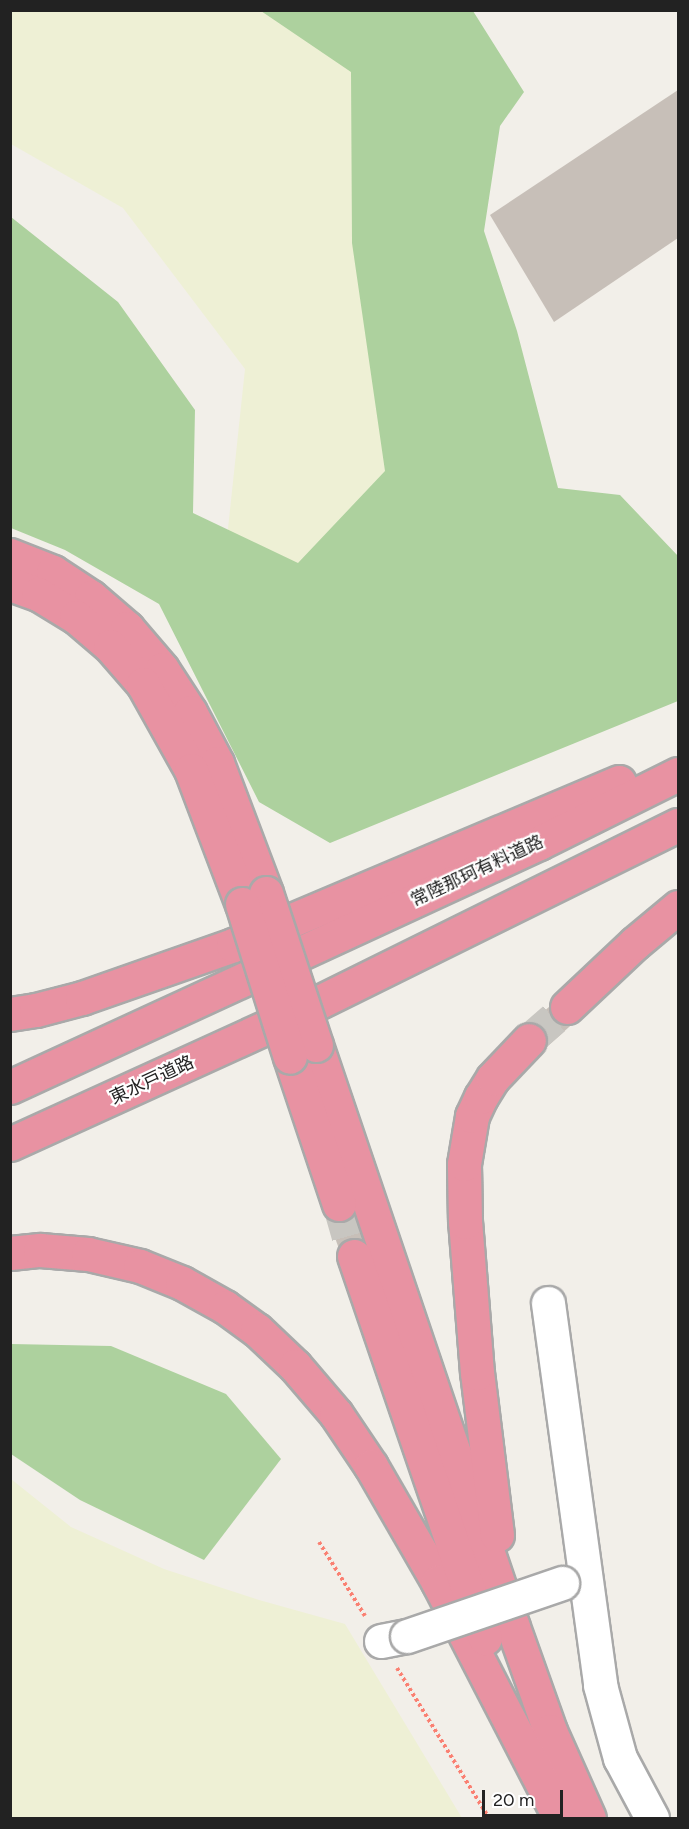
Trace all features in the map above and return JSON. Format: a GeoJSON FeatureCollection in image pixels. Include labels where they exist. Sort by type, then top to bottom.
{"type":"FeatureCollection","features":[{"type":"Feature","properties":{"kind":"highway"},"geometry":{"type":"LineString","coordinates":[[10,555],[53,572],[91,597],[127,628],[162,669],[190,712],[217,763],[254,898],[303,1051],[550,1731],[589,1818]]}},
{"type":"Feature","properties":{"kind":"highway"},"geometry":{"type":"LineString","coordinates":[[10,584],[38,594],[76,617],[110,646],[143,684],[191,770],[254,898]]}},
{"type":"Feature","properties":{"kind":"highway"},"geometry":{"type":"LineString","coordinates":[[10,1014],[82,998],[233,945],[514,824],[678,757]]}},
{"type":"Feature","properties":{"kind":"highway","name":"常陸那珂有料道路"},"geometry":{"type":"LineString","coordinates":[[10,1086],[539,843],[678,774]]}},
{"type":"Feature","properties":{"kind":"highway","name":"東水戸道路"},"geometry":{"type":"LineString","coordinates":[[10,1144],[293,1015],[678,825]]}},
{"type":"Feature","properties":{"kind":"highway"},"geometry":{"type":"LineString","coordinates":[[567,1007],[635,943],[678,907]]}},
{"type":"Feature","properties":{"kind":"highway"},"geometry":{"type":"LineString","coordinates":[[513,1627],[496,1530],[482,1417],[465,1222],[464,1164],[472,1116],[481,1097],[493,1078],[529,1040]]}},
{"type":"Feature","properties":{"kind":"highway"},"geometry":{"type":"LineString","coordinates":[[303,1051],[339,1204]]}},
{"type":"Feature","properties":{"kind":"highway"},"geometry":{"type":"LineString","coordinates":[[10,1253],[40,1250],[87,1254],[140,1266],[182,1283],[225,1307],[257,1330],[295,1366],[336,1414],[371,1466],[438,1582],[560,1818]]}},
{"type":"Feature","properties":{"kind":"highway"},"geometry":{"type":"LineString","coordinates":[[354,1256],[529,1761]]}},
{"type":"Feature","properties":{"kind":"street"},"geometry":{"type":"LineString","coordinates":[[548,1303],[572,1577],[620,1758],[652,1818]]}},
{"type":"Feature","properties":{"kind":"street"},"geometry":{"type":"LineString","coordinates":[[394,1638],[572,1577]]}},
{"type":"Feature","properties":{"kind":"path"},"geometry":{"type":"LineString","coordinates":[[319,1542],[394,1638],[489,1818]]}},
{"type":"Feature","properties":{"kind":"green space"},"geometry":{"type":"Polygon","coordinates":[[[11,11],[304,11],[378,35],[558,669],[227,538],[245,369],[123,208],[11,144],[11,11]]]}},
{"type":"Feature","properties":{"kind":"green space"},"geometry":{"type":"Polygon","coordinates":[[[261,11],[473,11],[524,92],[500,126],[484,231],[517,331],[558,488],[620,495],[678,556],[678,701],[330,843],[259,802],[159,604],[65,550],[11,528],[11,217],[118,302],[195,410],[193,513],[298,563],[385,471],[352,243],[351,72],[261,11]]]}},
{"type":"Feature","properties":{"kind":"green space"},"geometry":{"type":"Polygon","coordinates":[[[11,1344],[111,1346],[226,1394],[281,1459],[204,1560],[80,1500],[11,1454],[11,1344]]]}},
{"type":"Feature","properties":{"kind":"green space"},"geometry":{"type":"Polygon","coordinates":[[[11,1479],[71,1527],[164,1569],[259,1600],[345,1624],[462,1818],[11,1818],[11,1479]]]}},
{"type":"Feature","properties":{"kind":"building"},"geometry":{"type":"Polygon","coordinates":[[[678,90],[678,238],[554,322],[490,215],[678,90]]]}},
{"type":"Feature","properties":{"kind":"building"},"geometry":{"type":"Polygon","coordinates":[[[559,998],[578,1019],[540,1053],[521,1032],[559,998]]]}},
{"type":"Feature","properties":{"kind":"building"},"geometry":{"type":"Polygon","coordinates":[[[350,1201],[368,1251],[343,1260],[325,1210],[350,1201]]]}},
{"type":"Feature","properties":{"kind":"tunnel"},"geometry":{"type":"LineString","coordinates":[[529,1040],[567,1007]]}},
{"type":"Feature","properties":{"kind":"tunnel"},"geometry":{"type":"LineString","coordinates":[[339,1204],[354,1256]]}}]}
